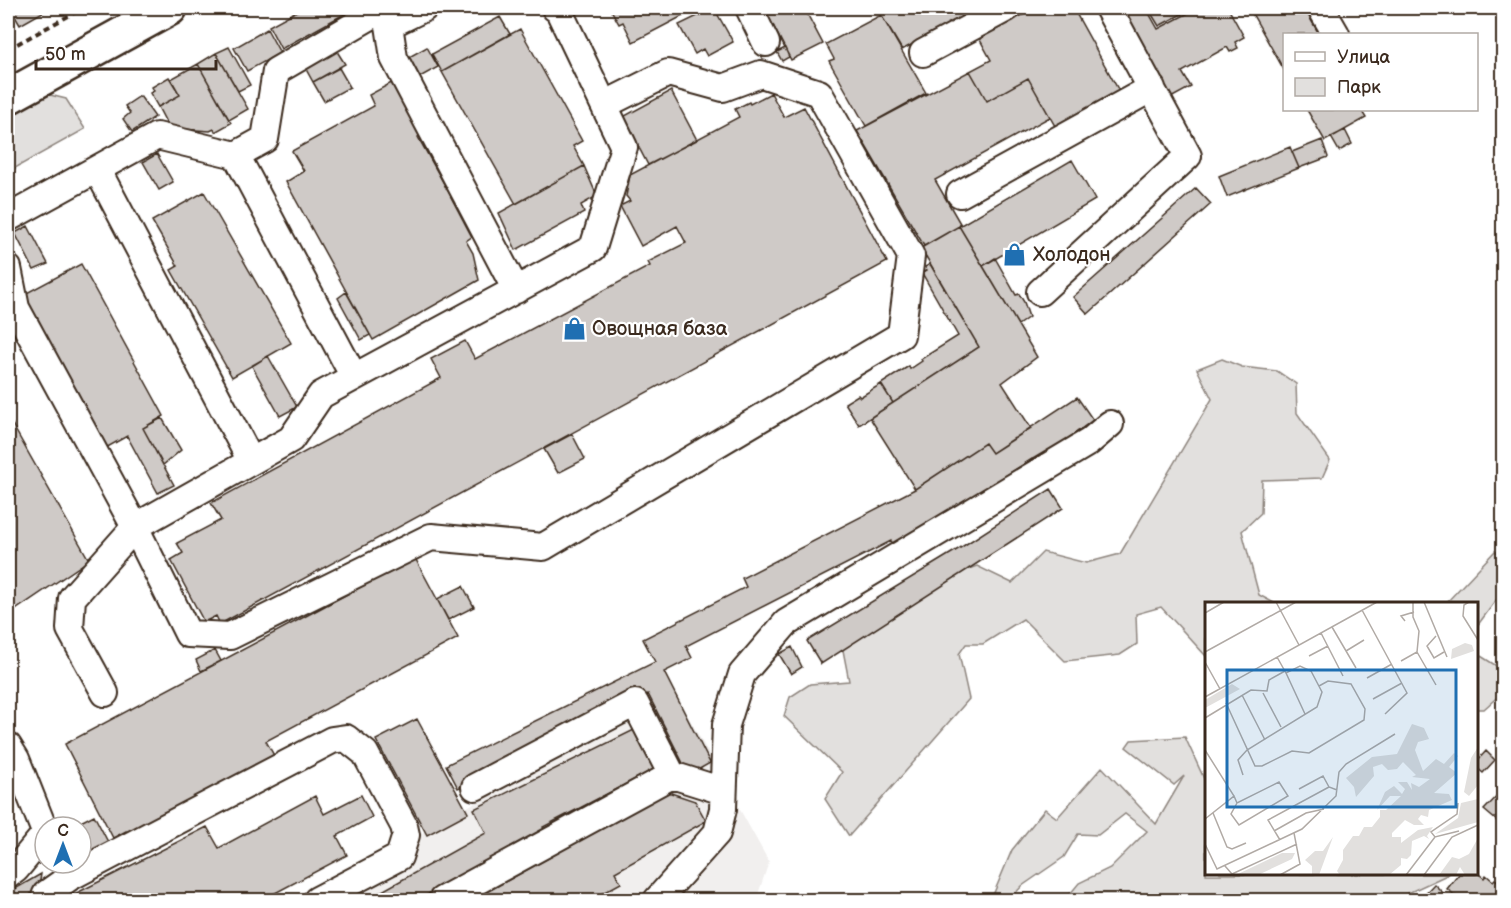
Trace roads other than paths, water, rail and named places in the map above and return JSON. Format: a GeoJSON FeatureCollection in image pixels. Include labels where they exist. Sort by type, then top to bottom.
{"type":"FeatureCollection","features":[{"type":"Feature","properties":{"kind":"main road"},"geometry":{"type":"LineString","coordinates":[[8,97],[170,8]]}},
{"type":"Feature","properties":{"kind":"lane"},"geometry":{"type":"LineString","coordinates":[[8,218],[157,136],[236,155],[265,139],[276,71],[383,14],[424,8]]}},
{"type":"Feature","properties":{"kind":"lane"},"geometry":{"type":"LineString","coordinates":[[105,693],[70,629],[72,598],[135,527],[291,439],[321,395],[593,248],[624,147],[558,9],[555,8]]}},
{"type":"Feature","properties":{"kind":"lane"},"geometry":{"type":"LineString","coordinates":[[748,8],[766,43]]}},
{"type":"Feature","properties":{"kind":"lane"},"geometry":{"type":"LineString","coordinates":[[923,53],[1007,8]]}},
{"type":"Feature","properties":{"kind":"lane"},"geometry":{"type":"LineString","coordinates":[[1040,292],[1188,156],[1108,8]]}},
{"type":"Feature","properties":{"kind":"lane"},"geometry":{"type":"LineString","coordinates":[[1321,8],[1335,33]]}},
{"type":"Feature","properties":{"kind":"lane"},"geometry":{"type":"LineString","coordinates":[[383,14],[394,58],[516,290]]}},
{"type":"Feature","properties":{"kind":"lane"},"geometry":{"type":"LineString","coordinates":[[8,268],[16,308],[135,527],[189,634],[230,636],[431,537],[543,547],[901,335],[911,256],[819,93],[761,74],[723,88],[668,73],[604,105]]}},
{"type":"Feature","properties":{"kind":"lane"},"geometry":{"type":"LineString","coordinates":[[960,194],[1152,88]]}},
{"type":"Feature","properties":{"kind":"lane"},"geometry":{"type":"LineString","coordinates":[[236,155],[354,377]]}},
{"type":"Feature","properties":{"kind":"lane"},"geometry":{"type":"LineString","coordinates":[[97,169],[251,461]]}},
{"type":"Feature","properties":{"kind":"lane"},"geometry":{"type":"LineString","coordinates":[[657,900],[717,833],[723,809],[726,725],[742,674],[786,623],[1089,442],[1110,424]]}},
{"type":"Feature","properties":{"kind":"lane"},"geometry":{"type":"LineString","coordinates":[[475,787],[635,703],[672,775],[723,791]]}},
{"type":"Feature","properties":{"kind":"lane"},"geometry":{"type":"LineString","coordinates":[[93,857],[332,740],[346,738],[365,753],[404,826],[406,835],[399,857],[317,900]]}},
{"type":"Feature","properties":{"kind":"lane"},"geometry":{"type":"LineString","coordinates":[[8,746],[16,759],[38,815]]}},
{"type":"Feature","properties":{"kind":"lane"},"geometry":{"type":"LineString","coordinates":[[442,900],[672,775]]}},
{"type":"Feature","properties":{"kind":"lane"},"geometry":{"type":"LineString","coordinates":[[8,875],[16,869],[33,848]]}},
{"type":"Feature","properties":{"kind":"lane"},"geometry":{"type":"LineString","coordinates":[[44,900],[46,894],[62,875]]}},
{"type":"Feature","properties":{"kind":"place","name":"Холодон"},"geometry":{"type":"Point","coordinates":[1015,255]}},
{"type":"Feature","properties":{"kind":"place","name":"Овощная база"},"geometry":{"type":"Point","coordinates":[574,329]}}]}
